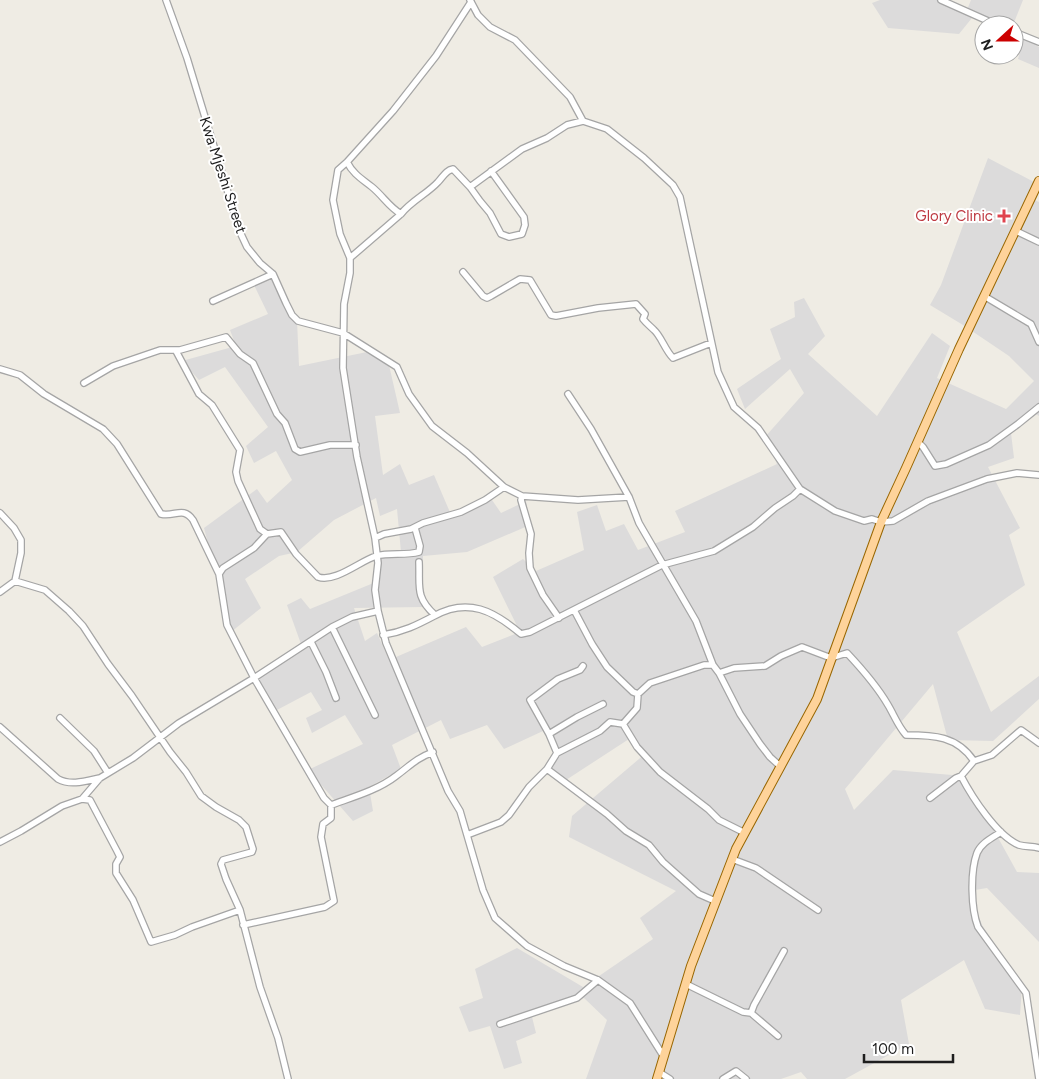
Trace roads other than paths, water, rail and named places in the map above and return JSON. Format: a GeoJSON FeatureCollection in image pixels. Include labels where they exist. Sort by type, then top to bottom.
{"type":"FeatureCollection","features":[{"type":"Feature","properties":{"kind":"main road"},"geometry":{"type":"LineString","coordinates":[[658,1075],[686,984],[715,901],[743,832],[781,767],[816,699],[881,522],[959,349],[1039,181]]}},
{"type":"Feature","properties":{"kind":"street","name":"Kwa Mjeshi Street"},"geometry":{"type":"LineString","coordinates":[[166,0],[187,58],[240,232],[247,247],[260,263],[273,274],[289,310],[298,321],[343,333],[397,367],[409,394],[432,426],[467,453],[504,486],[522,496]]}},
{"type":"Feature","properties":{"kind":"street"},"geometry":{"type":"LineString","coordinates":[[941,0],[975,15]]}},
{"type":"Feature","properties":{"kind":"street"},"geometry":{"type":"LineString","coordinates":[[583,121],[570,97],[515,40],[490,27],[478,15],[470,1],[436,56],[393,111],[338,170],[333,200],[340,234],[350,258],[350,273],[344,304],[343,368],[359,466],[375,538],[377,556],[375,590],[384,635],[448,791],[460,811],[483,890],[495,918],[527,946],[564,966],[598,980],[630,1003],[664,1057]]}},
{"type":"Feature","properties":{"kind":"street"},"geometry":{"type":"LineString","coordinates":[[1024,36],[1039,42]]}},
{"type":"Feature","properties":{"kind":"street"},"geometry":{"type":"LineString","coordinates":[[470,186],[522,149],[547,138],[567,125],[583,121],[607,129],[644,158],[673,185],[680,197],[718,372],[734,407],[758,428],[800,489],[835,511],[864,520],[872,519],[881,522],[893,520],[928,501],[986,479],[1017,473],[1039,475]]}},
{"type":"Feature","properties":{"kind":"street"},"geometry":{"type":"LineString","coordinates":[[347,162],[351,172],[373,188],[391,208],[401,214]]}},
{"type":"Feature","properties":{"kind":"street"},"geometry":{"type":"LineString","coordinates":[[350,258],[437,183],[449,170],[453,169],[470,186],[490,213],[501,234],[510,237],[522,234],[525,225],[524,217],[491,171]]}},
{"type":"Feature","properties":{"kind":"street"},"geometry":{"type":"LineString","coordinates":[[1016,231],[1039,242]]}},
{"type":"Feature","properties":{"kind":"street"},"geometry":{"type":"LineString","coordinates":[[463,272],[482,296],[487,298],[520,279],[530,280],[551,315],[556,316],[598,308],[636,304],[645,314],[643,319],[654,330],[667,352],[673,358],[711,343]]}},
{"type":"Feature","properties":{"kind":"street"},"geometry":{"type":"LineString","coordinates":[[214,301],[273,274]]}},
{"type":"Feature","properties":{"kind":"street"},"geometry":{"type":"LineString","coordinates":[[984,296],[1031,324],[1039,342]]}},
{"type":"Feature","properties":{"kind":"street"},"geometry":{"type":"LineString","coordinates":[[84,383],[112,366],[160,350],[176,350],[226,337],[240,354],[253,363],[277,414],[285,423],[295,449],[300,452],[330,445],[356,446]]}},
{"type":"Feature","properties":{"kind":"street"},"geometry":{"type":"LineString","coordinates":[[176,350],[199,394],[212,405],[240,450],[236,472],[238,481],[260,529],[264,534],[281,532],[296,554],[318,577],[322,579],[334,576],[377,556],[419,552],[420,546],[415,528]]}},
{"type":"Feature","properties":{"kind":"street"},"geometry":{"type":"LineString","coordinates":[[0,369],[20,375],[44,394],[103,429],[117,444],[161,514],[169,516],[183,512],[189,514],[219,574],[227,625],[254,678],[324,798],[331,805],[331,818],[323,824],[321,837],[334,901],[325,908],[243,925]]}},
{"type":"Feature","properties":{"kind":"street"},"geometry":{"type":"LineString","coordinates":[[568,394],[591,429],[629,497],[639,523],[696,621],[713,665],[740,714],[770,757],[781,767]]}},
{"type":"Feature","properties":{"kind":"street"},"geometry":{"type":"LineString","coordinates":[[918,442],[935,466],[946,464],[989,445],[1039,407]]}},
{"type":"Feature","properties":{"kind":"street"},"geometry":{"type":"LineString","coordinates":[[375,538],[384,534],[415,528],[438,518],[461,512],[485,500],[504,486]]}},
{"type":"Feature","properties":{"kind":"street"},"geometry":{"type":"LineString","coordinates":[[384,635],[409,628],[454,608],[469,606],[499,616],[521,634],[559,618],[662,565],[714,551],[753,527],[800,489]]}},
{"type":"Feature","properties":{"kind":"street"},"geometry":{"type":"LineString","coordinates":[[559,618],[543,595],[530,568],[531,534],[521,500],[522,496],[578,500],[629,497]]}},
{"type":"Feature","properties":{"kind":"street"},"geometry":{"type":"LineString","coordinates":[[0,513],[14,528],[20,540],[21,553],[15,581],[0,592]]}},
{"type":"Feature","properties":{"kind":"street"},"geometry":{"type":"LineString","coordinates":[[219,574],[223,568],[254,548],[267,534]]}},
{"type":"Feature","properties":{"kind":"street"},"geometry":{"type":"LineString","coordinates":[[419,562],[421,597],[425,606],[435,615]]}},
{"type":"Feature","properties":{"kind":"street"},"geometry":{"type":"LineString","coordinates":[[15,581],[45,590],[69,611],[83,626],[201,796],[239,820],[246,827],[254,849],[252,852],[224,860],[221,864],[240,910],[260,987],[278,1038],[288,1079]]}},
{"type":"Feature","properties":{"kind":"street"},"geometry":{"type":"LineString","coordinates":[[574,610],[592,644],[608,667],[633,692],[638,694]]}},
{"type":"Feature","properties":{"kind":"street"},"geometry":{"type":"LineString","coordinates":[[0,842],[62,806],[82,798],[100,778],[132,758],[180,723],[332,627],[352,617],[378,611]]}},
{"type":"Feature","properties":{"kind":"street"},"geometry":{"type":"LineString","coordinates":[[332,627],[374,714]]}},
{"type":"Feature","properties":{"kind":"street"},"geometry":{"type":"LineString","coordinates":[[311,642],[336,698]]}},
{"type":"Feature","properties":{"kind":"street"},"geometry":{"type":"LineString","coordinates":[[719,673],[734,668],[765,666],[781,656],[802,647],[831,658],[847,653]]}},
{"type":"Feature","properties":{"kind":"street"},"geometry":{"type":"LineString","coordinates":[[835,648],[847,653],[875,685],[906,735],[944,737],[968,752],[974,761]]}},
{"type":"Feature","properties":{"kind":"street"},"geometry":{"type":"LineString","coordinates":[[623,724],[636,708],[638,694],[650,683],[704,665],[713,665]]}},
{"type":"Feature","properties":{"kind":"street"},"geometry":{"type":"LineString","coordinates":[[557,753],[530,700],[558,680],[580,670],[583,666]]}},
{"type":"Feature","properties":{"kind":"street"},"geometry":{"type":"LineString","coordinates":[[549,734],[603,704]]}},
{"type":"Feature","properties":{"kind":"street"},"geometry":{"type":"LineString","coordinates":[[60,718],[94,751],[108,773]]}},
{"type":"Feature","properties":{"kind":"street"},"geometry":{"type":"LineString","coordinates":[[467,835],[501,822],[510,815],[529,786],[547,769],[557,753],[600,731],[610,722],[623,724]]}},
{"type":"Feature","properties":{"kind":"street"},"geometry":{"type":"LineString","coordinates":[[623,724],[636,747],[660,772],[708,809],[719,820],[743,832]]}},
{"type":"Feature","properties":{"kind":"street"},"geometry":{"type":"LineString","coordinates":[[0,727],[58,779],[65,783],[100,778]]}},
{"type":"Feature","properties":{"kind":"street"},"geometry":{"type":"LineString","coordinates":[[930,798],[960,776],[974,761],[992,755],[1021,730],[1039,743]]}},
{"type":"Feature","properties":{"kind":"street"},"geometry":{"type":"LineString","coordinates":[[331,805],[361,795],[396,776],[420,757],[433,752]]}},
{"type":"Feature","properties":{"kind":"street"},"geometry":{"type":"LineString","coordinates":[[547,769],[607,814],[626,831],[649,846],[663,862],[699,894],[715,901]]}},
{"type":"Feature","properties":{"kind":"street"},"geometry":{"type":"LineString","coordinates":[[960,776],[969,791],[1004,836],[1019,845],[1039,848]]}},
{"type":"Feature","properties":{"kind":"street"},"geometry":{"type":"LineString","coordinates":[[82,798],[90,800],[120,857],[116,864],[116,873],[132,900],[151,942],[240,910]]}},
{"type":"Feature","properties":{"kind":"street"},"geometry":{"type":"LineString","coordinates":[[1000,832],[985,843],[978,852],[972,884],[973,915],[978,927],[1026,993],[1039,1079]]}},
{"type":"Feature","properties":{"kind":"street"},"geometry":{"type":"LineString","coordinates":[[732,859],[756,868],[818,910]]}},
{"type":"Feature","properties":{"kind":"street"},"geometry":{"type":"LineString","coordinates":[[750,1013],[784,951]]}},
{"type":"Feature","properties":{"kind":"street"},"geometry":{"type":"LineString","coordinates":[[500,1024],[577,998],[598,980]]}},
{"type":"Feature","properties":{"kind":"street"},"geometry":{"type":"LineString","coordinates":[[686,984],[743,1012],[750,1013],[778,1036]]}},
{"type":"Feature","properties":{"kind":"street"},"geometry":{"type":"LineString","coordinates":[[723,1079],[736,1071],[746,1079]]}},
{"type":"Feature","properties":{"kind":"street"},"geometry":{"type":"LineString","coordinates":[[658,1075],[670,1079]]}},
{"type":"Feature","properties":{"kind":"place","name":"Glory Clinic"},"geometry":{"type":"Point","coordinates":[1004,216]}}]}
